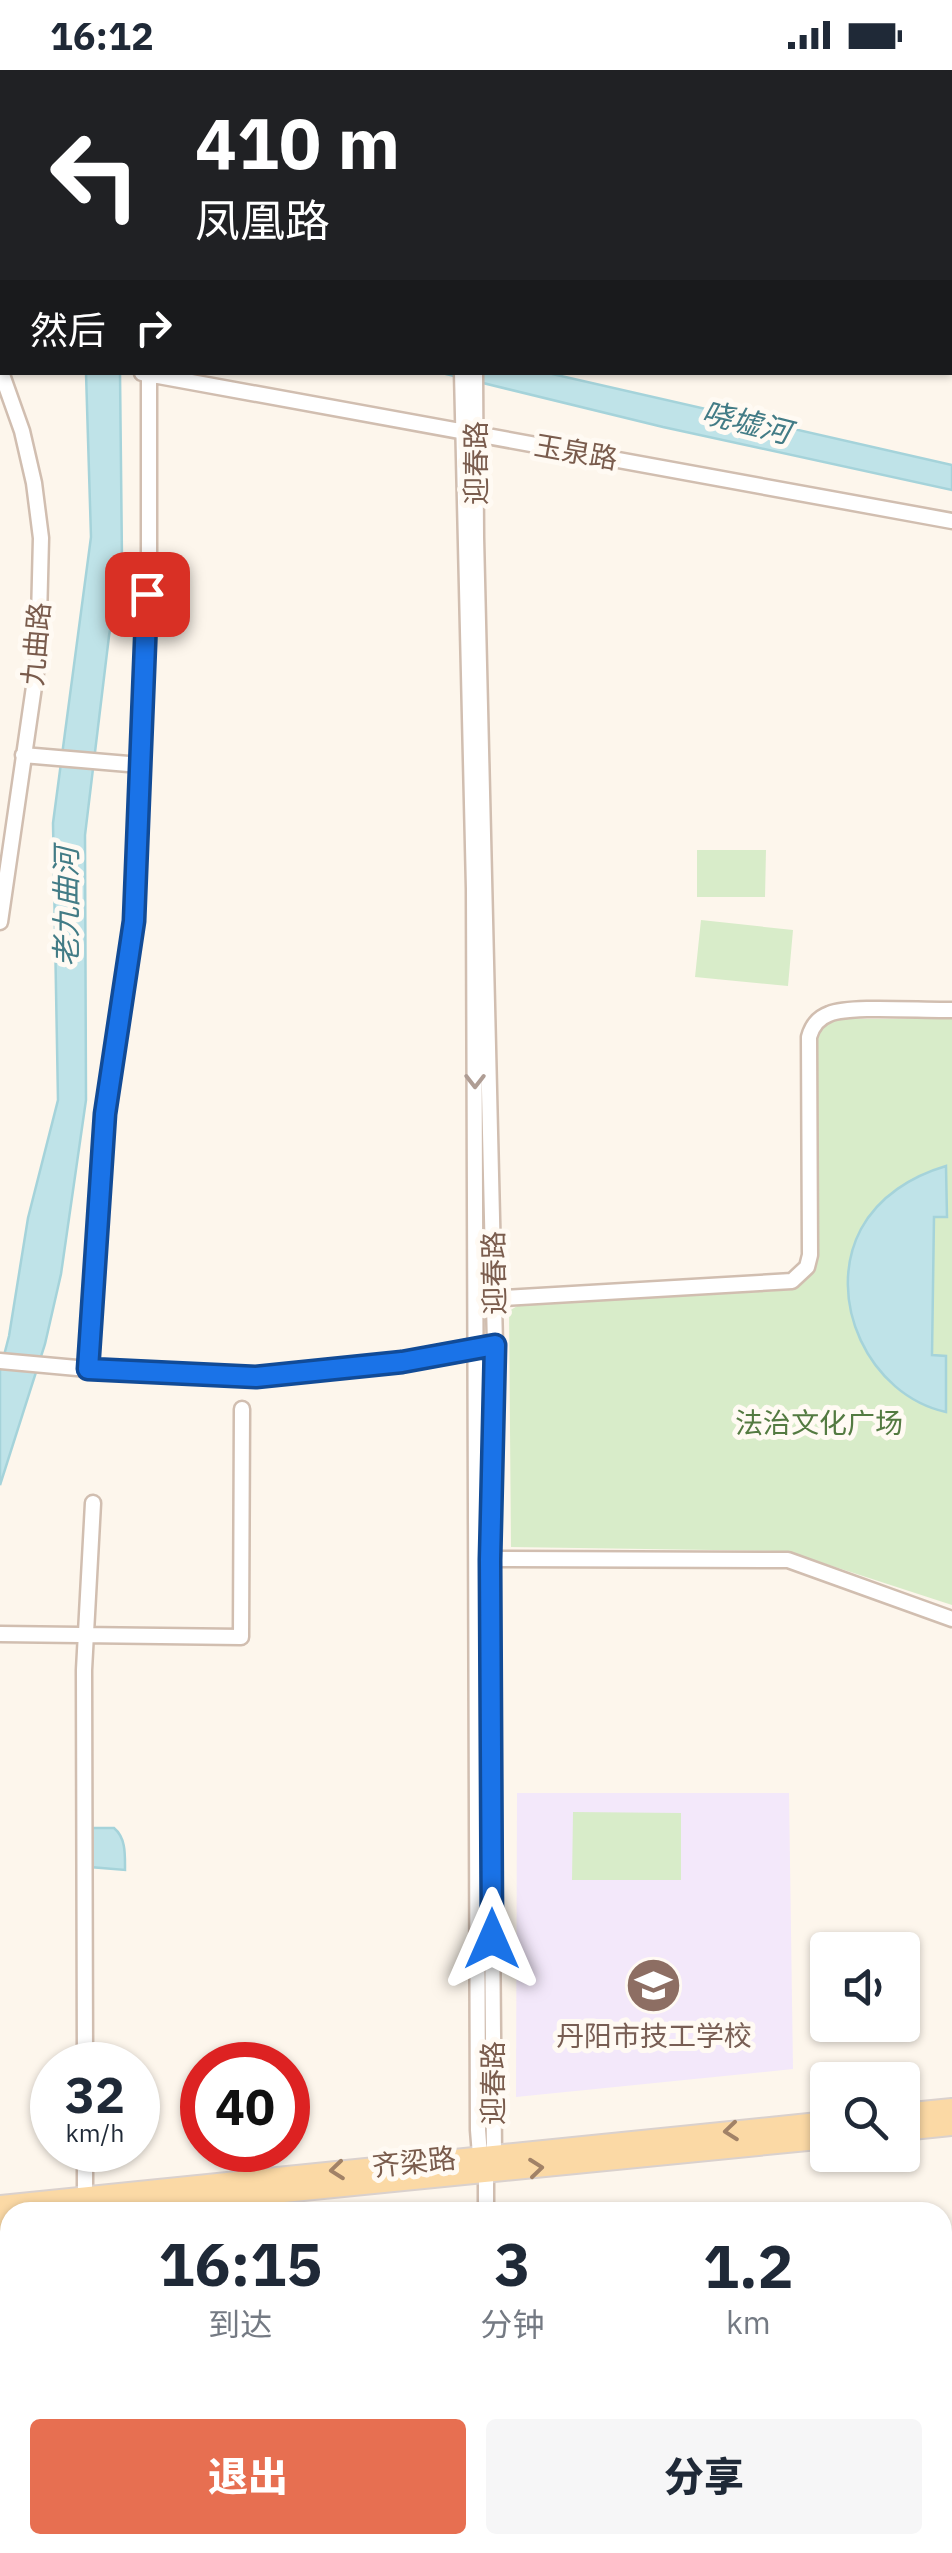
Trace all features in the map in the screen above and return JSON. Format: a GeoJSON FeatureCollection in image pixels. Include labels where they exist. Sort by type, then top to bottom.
{"type":"FeatureCollection","features":[{"type":"Feature","properties":{"kind":"main road"},"geometry":{"type":"LineString","coordinates":[[920,2111],[952,2108]]}},
{"type":"Feature","properties":{"kind":"main road","name":"齐梁路"},"geometry":{"type":"LineString","coordinates":[[108,2202],[810,2123]]}},
{"type":"Feature","properties":{"kind":"main road"},"geometry":{"type":"LineString","coordinates":[[920,2129],[952,2126]]}},
{"type":"Feature","properties":{"kind":"main road","name":"齐梁路"},"geometry":{"type":"LineString","coordinates":[[486,2161],[810,2139]]}},
{"type":"Feature","properties":{"kind":"street","name":"九曲路"},"geometry":{"type":"LineString","coordinates":[[0,922],[38,659],[41,538],[22,431],[2,375]]}},
{"type":"Feature","properties":{"kind":"street"},"geometry":{"type":"LineString","coordinates":[[88,1369],[105,1114],[134,921],[149,559],[145,375]]}},
{"type":"Feature","properties":{"kind":"street","name":"玉泉路"},"geometry":{"type":"LineString","coordinates":[[156,375],[952,521]]}},
{"type":"Feature","properties":{"kind":"street","name":"迎春路"},"geometry":{"type":"LineString","coordinates":[[467,383],[495,1345],[482,1559]]}},
{"type":"Feature","properties":{"kind":"street","name":"迎春路"},"geometry":{"type":"LineString","coordinates":[[470,433],[486,2202]]}},
{"type":"Feature","properties":{"kind":"street"},"geometry":{"type":"LineString","coordinates":[[23,755],[140,765]]}},
{"type":"Feature","properties":{"kind":"street"},"geometry":{"type":"LineString","coordinates":[[476,1300],[792,1281],[808,1267],[810,1255],[812,1027],[820,1018],[847,1010],[952,1010]]}},
{"type":"Feature","properties":{"kind":"street"},"geometry":{"type":"LineString","coordinates":[[0,1361],[256,1377],[402,1362],[495,1345]]}},
{"type":"Feature","properties":{"kind":"street"},"geometry":{"type":"LineString","coordinates":[[0,1634],[241,1637],[242,1408]]}},
{"type":"Feature","properties":{"kind":"street"},"geometry":{"type":"LineString","coordinates":[[85,2042],[84,1670],[93,1504]]}},
{"type":"Feature","properties":{"kind":"street"},"geometry":{"type":"LineString","coordinates":[[482,1559],[788,1560],[952,1618]]}},
{"type":"Feature","properties":{"kind":"street"},"geometry":{"type":"LineString","coordinates":[[86,2172],[88,2202]]}},
{"type":"Feature","properties":{"kind":"shaded area","name":"丹阳市技工学校"},"geometry":{"type":"Polygon","coordinates":[[[517,1793],[789,1793],[793,2069],[516,2097],[517,1793]]]}},
{"type":"Feature","properties":{"kind":"green space"},"geometry":{"type":"Polygon","coordinates":[[[697,850],[766,850],[765,897],[697,897],[697,850]]]}},
{"type":"Feature","properties":{"kind":"green space"},"geometry":{"type":"Polygon","coordinates":[[[701,920],[793,930],[788,986],[695,977],[701,920]]]}},
{"type":"Feature","properties":{"kind":"green space","name":"法治文化广场"},"geometry":{"type":"Polygon","coordinates":[[[832,1019],[952,1019],[952,1605],[786,1551],[511,1547],[509,1311],[519,1305],[792,1290],[812,1271],[816,1039],[822,1025],[832,1019]]]}},
{"type":"Feature","properties":{"kind":"green space"},"geometry":{"type":"Polygon","coordinates":[[[573,1812],[681,1813],[681,1880],[572,1880],[573,1812]]]}},
{"type":"Feature","properties":{"kind":"water","name":"老九曲河"},"geometry":{"type":"Polygon","coordinates":[[[86,375],[120,375],[122,561],[85,835],[86,1100],[61,1274],[45,1344],[0,1485],[0,1371],[28,1218],[58,1100],[53,823],[91,537],[86,375]]]}},
{"type":"Feature","properties":{"kind":"water","name":"哓墟河"},"geometry":{"type":"Polygon","coordinates":[[[450,375],[557,375],[952,465],[952,490],[663,427],[450,375]]]}},
{"type":"Feature","properties":{"kind":"water"},"geometry":{"type":"Polygon","coordinates":[[[946,1166],[947,1217],[934,1217],[932,1355],[946,1356],[946,1412],[919,1402],[895,1386],[876,1365],[851,1313],[848,1285],[851,1256],[868,1217],[909,1182],[946,1166]]]}},
{"type":"Feature","properties":{"kind":"water"},"geometry":{"type":"Polygon","coordinates":[[[114,1828],[118,1832],[124,1847],[125,1870],[90,1867],[89,1830],[114,1828]]]}},
{"type":"Feature","properties":{"kind":"place","name":"丹阳市技工学校"},"geometry":{"type":"Point","coordinates":[654,1985]}},
{"type":"Feature","properties":{"kind":"route"},"geometry":{"type":"LineString","coordinates":[[147,594],[134,921],[105,1114],[88,1369],[256,1377],[402,1362],[495,1345],[490,1560],[492,1939]]}}]}
